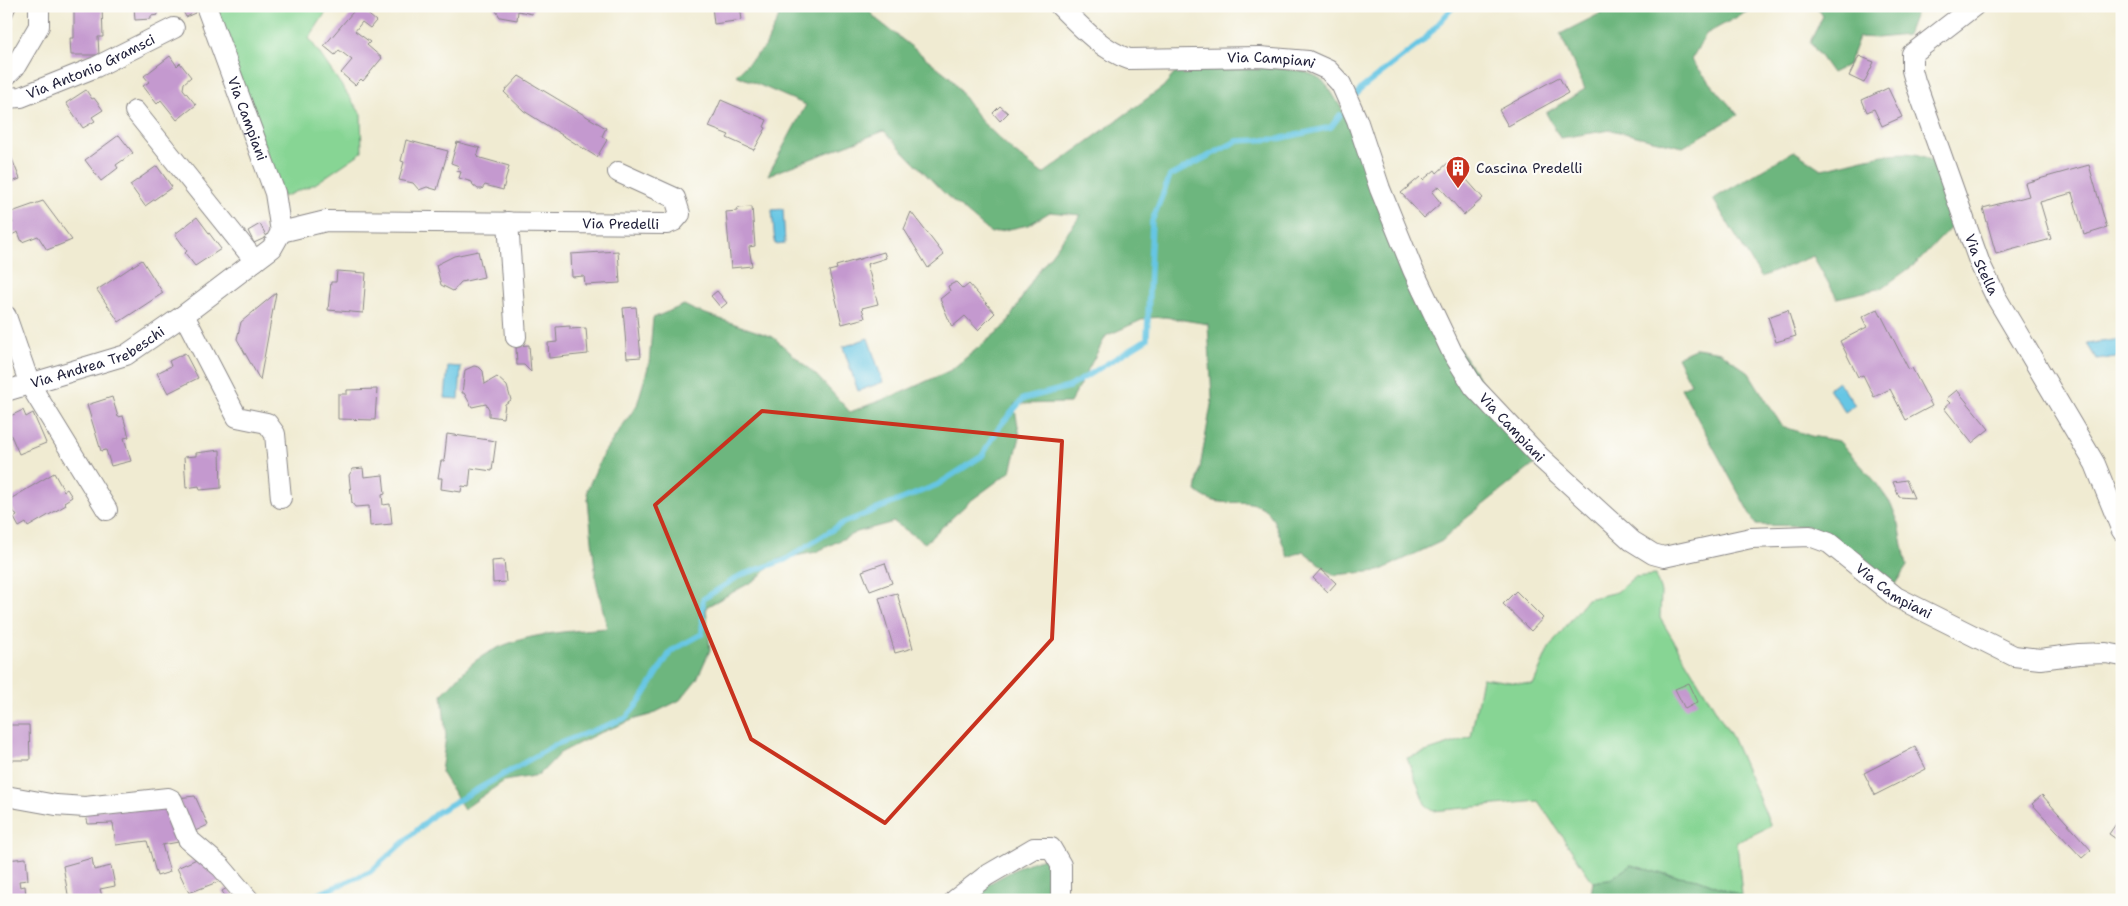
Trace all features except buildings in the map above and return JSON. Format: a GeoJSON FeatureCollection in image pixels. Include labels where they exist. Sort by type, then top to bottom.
{"type":"FeatureCollection","features":[{"type":"Feature","properties":{"kind":"street","name":"Via Antonio Gramsci"},"geometry":{"type":"LineString","coordinates":[[6,76],[15,67],[39,26],[39,6]]}},
{"type":"Feature","properties":{"kind":"street","name":"Via Campiani"},"geometry":{"type":"LineString","coordinates":[[206,6],[275,193],[281,232]]}},
{"type":"Feature","properties":{"kind":"street","name":"Via Campiani"},"geometry":{"type":"LineString","coordinates":[[1060,6],[1079,26],[1115,55],[1129,59],[1260,57],[1308,61],[1328,70],[1341,84],[1357,120],[1380,189],[1413,270],[1452,352],[1474,387],[1541,458],[1632,541],[1652,554],[1664,557],[1751,538],[1810,536],[1829,543],[1896,596],[2014,656],[2040,659],[2106,653],[2122,656]]}},
{"type":"Feature","properties":{"kind":"street","name":"Via Stella"},"geometry":{"type":"LineString","coordinates":[[1974,6],[1912,54],[1914,75],[1980,264],[1996,297],[2095,464],[2122,531]]}},
{"type":"Feature","properties":{"kind":"street","name":"Via Antonio Gramsci"},"geometry":{"type":"LineString","coordinates":[[6,98],[21,97],[96,67],[174,28]]}},
{"type":"Feature","properties":{"kind":"street"},"geometry":{"type":"LineString","coordinates":[[135,111],[255,260]]}},
{"type":"Feature","properties":{"kind":"street","name":"Via Predelli"},"geometry":{"type":"LineString","coordinates":[[281,232],[326,221],[667,224],[674,221],[680,214],[675,198],[618,172]]}},
{"type":"Feature","properties":{"kind":"street"},"geometry":{"type":"LineString","coordinates":[[508,222],[516,337]]}},
{"type":"Feature","properties":{"kind":"street","name":"Via Andrea Trebeschi"},"geometry":{"type":"LineString","coordinates":[[6,391],[126,355],[184,315],[272,248],[281,232]]}},
{"type":"Feature","properties":{"kind":"street"},"geometry":{"type":"LineString","coordinates":[[184,315],[237,418],[267,423],[275,434],[282,498]]}},
{"type":"Feature","properties":{"kind":"street"},"geometry":{"type":"LineString","coordinates":[[6,316],[30,385],[107,510]]}},
{"type":"Feature","properties":{"kind":"street"},"geometry":{"type":"LineString","coordinates":[[6,796],[56,805],[85,807],[168,798],[172,800],[188,839],[221,867],[249,900]]}},
{"type":"Feature","properties":{"kind":"street"},"geometry":{"type":"LineString","coordinates":[[955,900],[986,876],[1034,848],[1051,848],[1061,865],[1061,900]]}},
{"type":"Feature","properties":{"kind":"highlighted area"},"geometry":{"type":"Polygon","coordinates":[[[762,411],[1062,441],[1052,639],[885,823],[751,739],[655,505],[762,411]]]}},
{"type":"Feature","properties":{"kind":"green space"},"geometry":{"type":"Polygon","coordinates":[[[213,6],[330,6],[309,38],[361,114],[362,152],[315,184],[283,197],[213,6]]]}},
{"type":"Feature","properties":{"kind":"green space"},"geometry":{"type":"Polygon","coordinates":[[[781,6],[867,6],[875,18],[950,77],[981,121],[1015,153],[1043,174],[1163,87],[1176,72],[1271,68],[1307,73],[1319,78],[1329,88],[1342,109],[1401,262],[1536,463],[1464,520],[1442,541],[1379,571],[1333,575],[1303,551],[1288,557],[1273,520],[1267,511],[1259,506],[1251,503],[1215,501],[1206,498],[1196,491],[1212,399],[1208,324],[1165,317],[1146,318],[1106,336],[1070,403],[1014,404],[1020,437],[1011,471],[969,502],[925,543],[894,522],[857,532],[816,552],[779,559],[755,580],[706,607],[710,650],[697,679],[680,700],[650,715],[597,734],[560,753],[539,775],[504,781],[464,809],[441,772],[446,736],[442,694],[478,659],[508,644],[540,635],[607,628],[596,580],[587,490],[603,454],[637,405],[649,364],[653,318],[684,305],[773,337],[817,376],[850,412],[903,392],[951,370],[1006,325],[1034,277],[1081,215],[1050,212],[1028,225],[991,233],[946,195],[884,131],[768,175],[806,105],[736,75],[765,47],[778,19],[781,6]]]}},
{"type":"Feature","properties":{"kind":"green space"},"geometry":{"type":"Polygon","coordinates":[[[1615,6],[1757,6],[1706,34],[1691,60],[1738,115],[1683,147],[1611,130],[1560,138],[1546,113],[1585,89],[1560,34],[1615,6]]]}},
{"type":"Feature","properties":{"kind":"green space"},"geometry":{"type":"Polygon","coordinates":[[[1816,6],[1918,6],[1907,35],[1877,38],[1859,37],[1848,65],[1832,73],[1810,42],[1823,16],[1816,6]]]}},
{"type":"Feature","properties":{"kind":"green space"},"geometry":{"type":"Polygon","coordinates":[[[1794,151],[1821,169],[1881,155],[1898,153],[1926,157],[1938,170],[1955,223],[1918,262],[1882,288],[1837,298],[1813,256],[1761,277],[1713,199],[1794,151]]]}},
{"type":"Feature","properties":{"kind":"green space"},"geometry":{"type":"Polygon","coordinates":[[[1697,348],[1721,352],[1749,373],[1782,426],[1811,436],[1839,441],[1874,480],[1891,504],[1899,524],[1907,566],[1893,587],[1809,526],[1756,525],[1681,388],[1691,384],[1677,357],[1697,348]]]}},
{"type":"Feature","properties":{"kind":"green space"},"geometry":{"type":"Polygon","coordinates":[[[1655,575],[1661,592],[1660,618],[1732,737],[1771,826],[1737,842],[1742,896],[1698,879],[1659,873],[1631,865],[1609,880],[1593,882],[1538,801],[1433,811],[1425,804],[1407,758],[1471,737],[1482,678],[1533,685],[1549,648],[1587,599],[1617,592],[1634,577],[1655,575]]]}},
{"type":"Feature","properties":{"kind":"green space"},"geometry":{"type":"Polygon","coordinates":[[[1046,857],[1055,870],[1053,900],[959,900],[1021,866],[1046,857]]]}},
{"type":"Feature","properties":{"kind":"green space"},"geometry":{"type":"Polygon","coordinates":[[[1631,865],[1659,873],[1698,879],[1742,896],[1742,900],[1590,900],[1593,882],[1609,880],[1631,865]]]}},
{"type":"Feature","properties":{"kind":"water"},"geometry":{"type":"Polygon","coordinates":[[[783,209],[785,243],[775,244],[772,210],[783,209]]]}},
{"type":"Feature","properties":{"kind":"water"},"geometry":{"type":"Polygon","coordinates":[[[868,338],[883,382],[858,391],[843,347],[868,338]]]}},
{"type":"Feature","properties":{"kind":"water"},"geometry":{"type":"Polygon","coordinates":[[[2121,339],[2122,356],[2097,360],[2087,344],[2121,339]]]}},
{"type":"Feature","properties":{"kind":"water"},"geometry":{"type":"Polygon","coordinates":[[[448,366],[461,367],[459,399],[445,398],[448,366]]]}},
{"type":"Feature","properties":{"kind":"water"},"geometry":{"type":"Polygon","coordinates":[[[1838,381],[1855,405],[1845,412],[1829,388],[1838,381]]]}},
{"type":"Feature","properties":{"kind":"waterway"},"geometry":{"type":"LineString","coordinates":[[1357,94],[1362,88],[1423,41],[1454,6]]}},
{"type":"Feature","properties":{"kind":"waterway"},"geometry":{"type":"LineString","coordinates":[[307,899],[370,872],[436,813],[555,745],[626,718],[641,700],[671,651],[702,634],[703,599],[741,575],[785,560],[843,523],[937,485],[982,456],[1000,426],[1023,399],[1069,387],[1147,339],[1152,221],[1170,176],[1237,141],[1278,139],[1331,127],[1340,115]]}},
{"type":"Feature","properties":{"kind":"place","name":"Cascina Predelli"},"geometry":{"type":"Point","coordinates":[1458,189]}}]}
